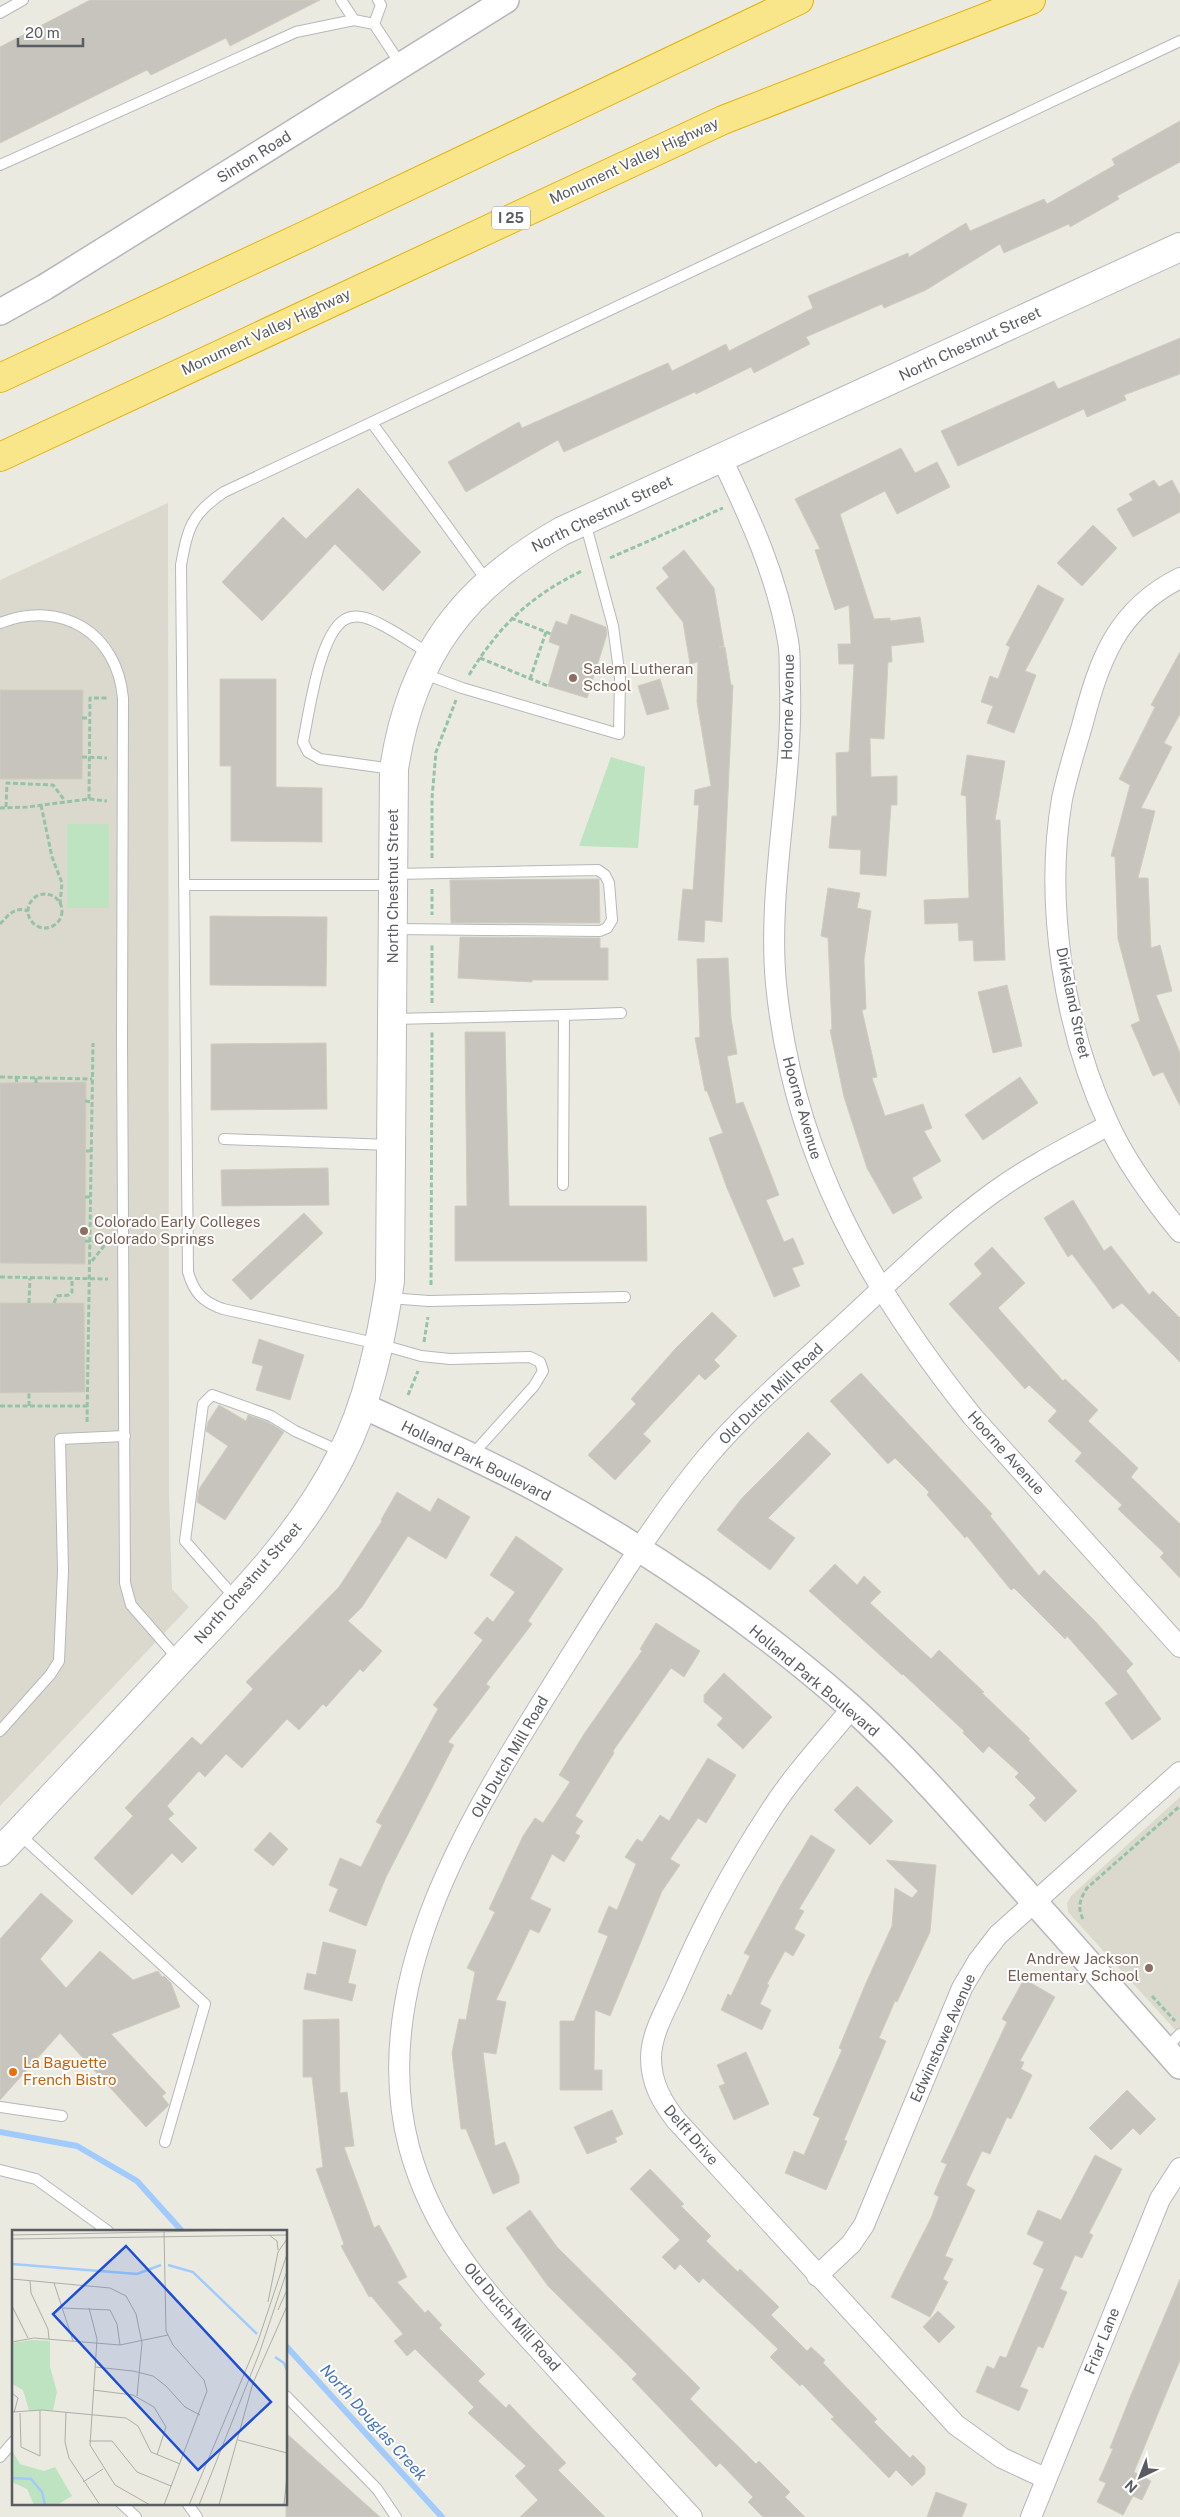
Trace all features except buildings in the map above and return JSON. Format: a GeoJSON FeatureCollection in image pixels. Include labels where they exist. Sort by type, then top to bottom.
{"type":"FeatureCollection","features":[{"type":"Feature","properties":{"kind":"highway"},"geometry":{"type":"LineString","coordinates":[[0,378],[317,230],[799,0]]}},
{"type":"Feature","properties":{"kind":"highway","name":"Monument Valley Highway"},"geometry":{"type":"LineString","coordinates":[[0,457],[723,120],[1031,0]]}},
{"type":"Feature","properties":{"kind":"main road","name":"North Chestnut Street"},"geometry":{"type":"LineString","coordinates":[[9,1843],[237,1600],[285,1544],[316,1501],[343,1453],[361,1406],[379,1344],[390,1281],[394,769],[400,730],[426,664],[446,629],[488,582],[525,552],[584,521],[1180,247]]}},
{"type":"Feature","properties":{"kind":"street","name":"Sinton Road"},"geometry":{"type":"LineString","coordinates":[[1,309],[45,287],[506,0]]}},
{"type":"Feature","properties":{"kind":"street","name":"Hoorne Avenue"},"geometry":{"type":"LineString","coordinates":[[722,458],[758,536],[778,597],[789,644],[791,722],[774,931],[776,983],[786,1053],[800,1113],[821,1174],[847,1228],[882,1290],[916,1343],[973,1416],[1180,1647]]}},
{"type":"Feature","properties":{"kind":"street","name":"Dirksland Street"},"geometry":{"type":"LineString","coordinates":[[1180,578],[1163,586],[1138,605],[1118,630],[1102,659],[1091,689],[1062,799],[1056,898],[1060,956],[1084,1060],[1109,1125],[1135,1172],[1180,1232]]}},
{"type":"Feature","properties":{"kind":"street","name":"Old Dutch Mill Road"},"geometry":{"type":"LineString","coordinates":[[692,2517],[475,2279],[438,2222],[417,2171],[408,2143],[400,2083],[404,2014],[411,1972],[426,1923],[460,1846],[505,1760],[637,1549],[708,1457],[749,1411],[882,1290],[993,1193],[1041,1162],[1109,1125]]}},
{"type":"Feature","properties":{"kind":"street","name":"Holland Park Boulevard"},"geometry":{"type":"LineString","coordinates":[[361,1406],[472,1456],[537,1489],[637,1549],[732,1612],[787,1653],[852,1708],[927,1782],[1035,1903],[1175,2050]]}},
{"type":"Feature","properties":{"kind":"street","name":"Delft Drive"},"geometry":{"type":"LineString","coordinates":[[852,1708],[794,1778],[770,1812],[710,1912],[657,2030],[651,2058],[654,2081],[661,2101],[817,2276],[956,2425],[1002,2458],[1046,2478]]}},
{"type":"Feature","properties":{"kind":"street","name":"Edwinstowe Avenue"},"geometry":{"type":"LineString","coordinates":[[817,2276],[851,2244],[864,2225],[966,1981],[978,1961],[998,1935],[1180,1772]]}},
{"type":"Feature","properties":{"kind":"street","name":"Friar Lane"},"geometry":{"type":"LineString","coordinates":[[1030,2517],[1160,2199],[1180,2168]]}},
{"type":"Feature","properties":{"kind":"lane"},"geometry":{"type":"LineString","coordinates":[[0,13],[23,0]]}},
{"type":"Feature","properties":{"kind":"lane"},"geometry":{"type":"LineString","coordinates":[[341,0],[354,20]]}},
{"type":"Feature","properties":{"kind":"lane"},"geometry":{"type":"LineString","coordinates":[[374,24],[381,6],[378,0]]}},
{"type":"Feature","properties":{"kind":"lane"},"geometry":{"type":"LineString","coordinates":[[0,165],[296,32],[354,20],[374,24],[402,65]]}},
{"type":"Feature","properties":{"kind":"lane"},"geometry":{"type":"LineString","coordinates":[[472,1456],[534,1386],[543,1371],[540,1362],[530,1357],[450,1359],[421,1356],[379,1344],[223,1309],[209,1304],[192,1288],[188,1272],[181,565],[186,534],[195,516],[206,504],[224,492],[1180,41]]}},
{"type":"Feature","properties":{"kind":"lane"},"geometry":{"type":"LineString","coordinates":[[372,423],[488,582]]}},
{"type":"Feature","properties":{"kind":"lane"},"geometry":{"type":"LineString","coordinates":[[394,769],[320,759],[308,752],[303,742],[318,669],[335,629],[344,620],[352,617],[367,618],[426,664],[462,688],[618,734],[620,678],[613,626],[584,521]]}},
{"type":"Feature","properties":{"kind":"lane"},"geometry":{"type":"LineString","coordinates":[[0,623],[35,616],[65,620],[85,628],[102,642],[112,656],[121,682],[123,698],[125,1583],[131,1605],[180,1661]]}},
{"type":"Feature","properties":{"kind":"lane"},"geometry":{"type":"LineString","coordinates":[[184,885],[394,880],[598,870],[605,875],[609,883],[612,920],[607,928],[600,931],[393,930]]}},
{"type":"Feature","properties":{"kind":"lane"},"geometry":{"type":"LineString","coordinates":[[392,1019],[621,1013]]}},
{"type":"Feature","properties":{"kind":"lane"},"geometry":{"type":"LineString","coordinates":[[563,1185],[564,1015]]}},
{"type":"Feature","properties":{"kind":"lane"},"geometry":{"type":"LineString","coordinates":[[224,1139],[391,1145]]}},
{"type":"Feature","properties":{"kind":"lane"},"geometry":{"type":"LineString","coordinates":[[388,1298],[429,1302],[625,1297]]}},
{"type":"Feature","properties":{"kind":"lane"},"geometry":{"type":"LineString","coordinates":[[237,1600],[185,1541],[203,1404],[212,1395],[270,1416],[295,1431],[343,1453]]}},
{"type":"Feature","properties":{"kind":"lane"},"geometry":{"type":"LineString","coordinates":[[0,1731],[50,1675],[59,1661],[63,1571],[60,1440],[125,1436]]}},
{"type":"Feature","properties":{"kind":"lane"},"geometry":{"type":"LineString","coordinates":[[9,1843],[205,2004],[165,2142]]}},
{"type":"Feature","properties":{"kind":"lane"},"geometry":{"type":"LineString","coordinates":[[0,2107],[62,2116]]}},
{"type":"Feature","properties":{"kind":"lane"},"geometry":{"type":"LineString","coordinates":[[0,2170],[36,2179],[107,2230]]}},
{"type":"Feature","properties":{"kind":"lane"},"geometry":{"type":"LineString","coordinates":[[288,2398],[377,2489],[396,2517]]}},
{"type":"Feature","properties":{"kind":"lane"},"geometry":{"type":"LineString","coordinates":[[0,2457],[12,2443]]}},
{"type":"Feature","properties":{"kind":"lane"},"geometry":{"type":"LineString","coordinates":[[122,2504],[136,2517]]}},
{"type":"Feature","properties":{"kind":"lane"},"geometry":{"type":"LineString","coordinates":[[188,2504],[197,2517]]}},
{"type":"Feature","properties":{"kind":"path"},"geometry":{"type":"LineString","coordinates":[[511,618],[549,633],[530,679]]}},
{"type":"Feature","properties":{"kind":"path"},"geometry":{"type":"LineString","coordinates":[[480,658],[548,686]]}},
{"type":"Feature","properties":{"kind":"path"},"geometry":{"type":"LineString","coordinates":[[89,799],[90,698],[123,698]]}},
{"type":"Feature","properties":{"kind":"path"},"geometry":{"type":"LineString","coordinates":[[82,718],[89,718]]}},
{"type":"Feature","properties":{"kind":"path"},"geometry":{"type":"LineString","coordinates":[[82,757],[107,758]]}},
{"type":"Feature","properties":{"kind":"path"},"geometry":{"type":"LineString","coordinates":[[6,807],[7,783],[53,785],[66,800]]}},
{"type":"Feature","properties":{"kind":"path"},"geometry":{"type":"LineString","coordinates":[[0,808],[41,806],[66,800],[89,799],[123,803]]}},
{"type":"Feature","properties":{"kind":"path"},"geometry":{"type":"LineString","coordinates":[[41,806],[52,857],[62,883],[61,916],[50,927],[39,927],[28,916],[32,900],[42,894],[53,896],[60,904]]}},
{"type":"Feature","properties":{"kind":"path"},"geometry":{"type":"LineString","coordinates":[[0,924],[15,910],[20,908],[28,910]]}},
{"type":"Feature","properties":{"kind":"path"},"geometry":{"type":"LineString","coordinates":[[83,1438],[88,1422],[93,1043]]}},
{"type":"Feature","properties":{"kind":"path"},"geometry":{"type":"LineString","coordinates":[[0,1076],[92,1079]]}},
{"type":"Feature","properties":{"kind":"path"},"geometry":{"type":"LineString","coordinates":[[16,1077],[17,1082]]}},
{"type":"Feature","properties":{"kind":"path"},"geometry":{"type":"LineString","coordinates":[[36,1077],[36,1083]]}},
{"type":"Feature","properties":{"kind":"path"},"geometry":{"type":"LineString","coordinates":[[86,1102],[92,1102]]}},
{"type":"Feature","properties":{"kind":"path"},"geometry":{"type":"LineString","coordinates":[[86,1151],[92,1151]]}},
{"type":"Feature","properties":{"kind":"path"},"geometry":{"type":"LineString","coordinates":[[85,1197],[91,1197]]}},
{"type":"Feature","properties":{"kind":"path"},"geometry":{"type":"LineString","coordinates":[[85,1241],[123,1242]]}},
{"type":"Feature","properties":{"kind":"path"},"geometry":{"type":"LineString","coordinates":[[91,1262],[106,1242]]}},
{"type":"Feature","properties":{"kind":"path"},"geometry":{"type":"LineString","coordinates":[[0,1277],[124,1280]]}},
{"type":"Feature","properties":{"kind":"path"},"geometry":{"type":"LineString","coordinates":[[29,1303],[30,1278]]}},
{"type":"Feature","properties":{"kind":"path"},"geometry":{"type":"LineString","coordinates":[[54,1303],[57,1296],[68,1295],[72,1292],[72,1279]]}},
{"type":"Feature","properties":{"kind":"path"},"geometry":{"type":"LineString","coordinates":[[29,1393],[29,1406]]}},
{"type":"Feature","properties":{"kind":"path"},"geometry":{"type":"LineString","coordinates":[[0,1406],[88,1406]]}},
{"type":"Feature","properties":{"kind":"path"},"geometry":{"type":"LineString","coordinates":[[1089,1926],[1079,1911],[1082,1896],[1087,1888],[1180,1806]]}},
{"type":"Feature","properties":{"kind":"path"},"geometry":{"type":"LineString","coordinates":[[1148,1991],[1180,2027]]}},
{"type":"Feature","properties":{"kind":"shaded area","name":"Colorado Early Colleges Colorado Springs"},"geometry":{"type":"Polygon","coordinates":[[[168,503],[169,1496],[172,1589],[189,1607],[0,1806],[0,580],[168,503]]]}},
{"type":"Feature","properties":{"kind":"shaded area","name":"Andrew Jackson Elementary School"},"geometry":{"type":"Polygon","coordinates":[[[1180,1797],[1180,2035],[1068,1912],[1067,1903],[1072,1895],[1180,1797]]]}},
{"type":"Feature","properties":{"kind":"green space"},"geometry":{"type":"Polygon","coordinates":[[[611,757],[645,767],[638,848],[579,846],[611,757]]]}},
{"type":"Feature","properties":{"kind":"green space"},"geometry":{"type":"Polygon","coordinates":[[[67,824],[109,824],[109,908],[67,908],[67,824]]]}},
{"type":"Feature","properties":{"kind":"waterway","name":"North Douglas Creek"},"geometry":{"type":"LineString","coordinates":[[0,2132],[77,2146],[137,2181],[181,2230]]}},
{"type":"Feature","properties":{"kind":"waterway","name":"North Douglas Creek"},"geometry":{"type":"LineString","coordinates":[[288,2348],[442,2517]]}},
{"type":"Feature","properties":{"kind":"place","name":"Salem Lutheran School"},"geometry":{"type":"Point","coordinates":[573,678]}},
{"type":"Feature","properties":{"kind":"place","name":"Colorado Early Colleges Colorado Springs"},"geometry":{"type":"Point","coordinates":[84,1231]}},
{"type":"Feature","properties":{"kind":"place","name":"Andrew Jackson Elementary School"},"geometry":{"type":"Point","coordinates":[1149,1968]}},
{"type":"Feature","properties":{"kind":"place","name":"La Baguette French Bistro"},"geometry":{"type":"Point","coordinates":[13,2072]}}]}
